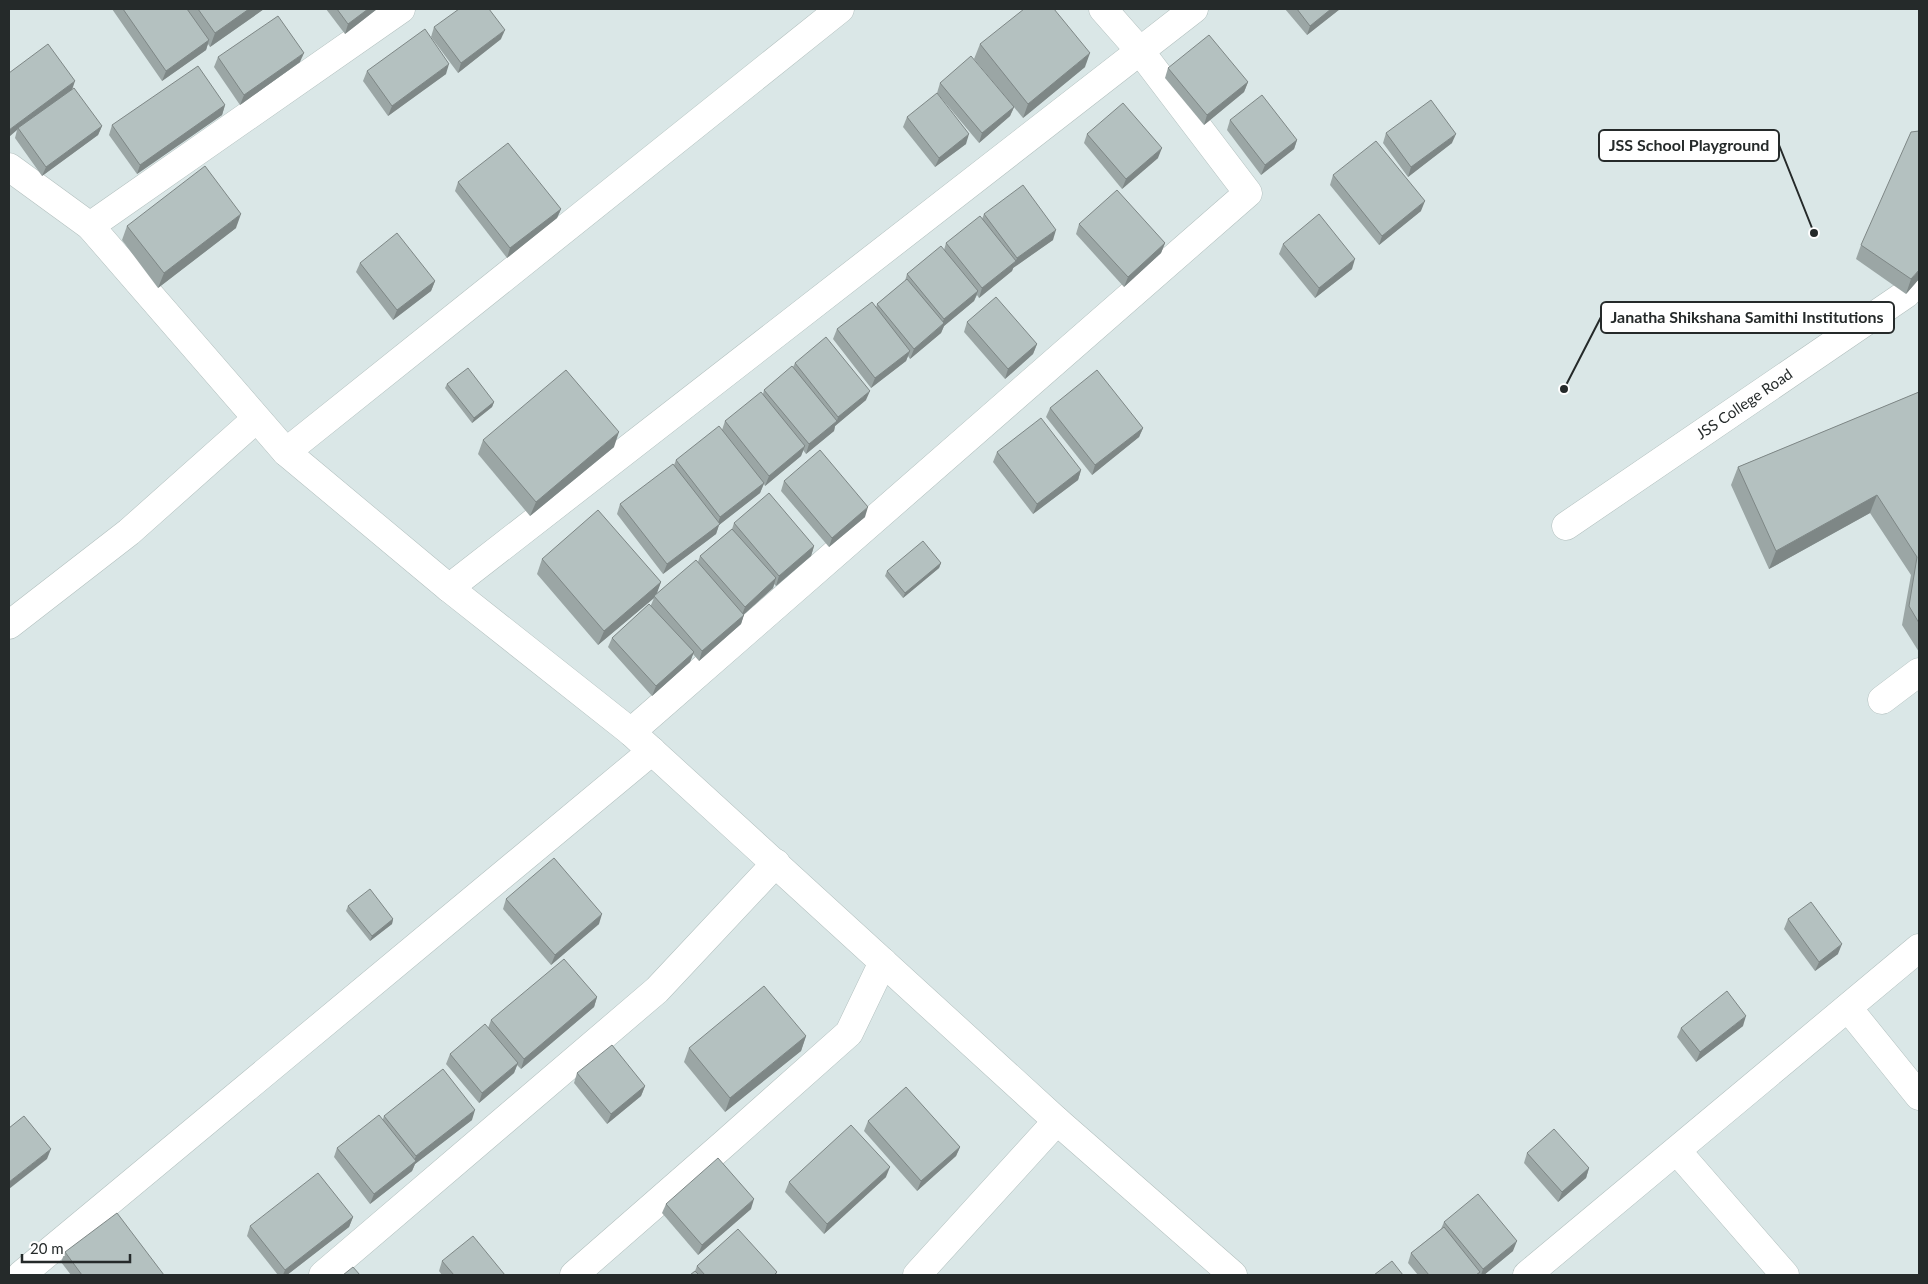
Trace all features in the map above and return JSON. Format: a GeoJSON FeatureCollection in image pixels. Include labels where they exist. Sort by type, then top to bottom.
{"type":"FeatureCollection","features":[{"type":"Feature","properties":{"kind":"street"},"geometry":{"type":"LineString","coordinates":[[90,226],[401,9]]}},
{"type":"Feature","properties":{"kind":"street"},"geometry":{"type":"LineString","coordinates":[[286,452],[840,9]]}},
{"type":"Feature","properties":{"kind":"street"},"geometry":{"type":"LineString","coordinates":[[632,732],[1248,193],[1140,51],[1103,9]]}},
{"type":"Feature","properties":{"kind":"street"},"geometry":{"type":"LineString","coordinates":[[449,588],[1194,9]]}},
{"type":"Feature","properties":{"kind":"street"},"geometry":{"type":"LineString","coordinates":[[9,167],[90,226],[256,420],[286,452],[449,588],[632,732],[1057,1121],[1233,1275]]}},
{"type":"Feature","properties":{"kind":"street","name":"JSS College Road"},"geometry":{"type":"LineString","coordinates":[[1566,526],[1906,294],[1919,279]]}},
{"type":"Feature","properties":{"kind":"street"},"geometry":{"type":"LineString","coordinates":[[9,625],[129,532],[256,420]]}},
{"type":"Feature","properties":{"kind":"street"},"geometry":{"type":"LineString","coordinates":[[1882,700],[1919,672]]}},
{"type":"Feature","properties":{"kind":"street"},"geometry":{"type":"LineString","coordinates":[[21,1275],[652,751]]}},
{"type":"Feature","properties":{"kind":"street"},"geometry":{"type":"LineString","coordinates":[[323,1275],[657,990],[776,864]]}},
{"type":"Feature","properties":{"kind":"street"},"geometry":{"type":"LineString","coordinates":[[1527,1275],[1919,948]]}},
{"type":"Feature","properties":{"kind":"street"},"geometry":{"type":"LineString","coordinates":[[574,1275],[849,1033],[883,962]]}},
{"type":"Feature","properties":{"kind":"street"},"geometry":{"type":"LineString","coordinates":[[1848,1008],[1919,1096]]}},
{"type":"Feature","properties":{"kind":"street"},"geometry":{"type":"LineString","coordinates":[[917,1275],[1057,1121]]}},
{"type":"Feature","properties":{"kind":"street"},"geometry":{"type":"LineString","coordinates":[[1677,1151],[1785,1275]]}},
{"type":"Feature","properties":{"kind":"building"},"geometry":{"type":"Polygon","coordinates":[[[123,9],[187,9],[209,40],[166,71],[123,9]]]}},
{"type":"Feature","properties":{"kind":"building"},"geometry":{"type":"Polygon","coordinates":[[[198,9],[249,9],[215,33],[198,9]]]}},
{"type":"Feature","properties":{"kind":"building"},"geometry":{"type":"Polygon","coordinates":[[[337,9],[368,9],[348,24],[337,9]]]}},
{"type":"Feature","properties":{"kind":"building"},"geometry":{"type":"Polygon","coordinates":[[[459,9],[489,9],[505,30],[461,63],[434,27],[459,9]]]}},
{"type":"Feature","properties":{"kind":"building"},"geometry":{"type":"Polygon","coordinates":[[[1024,9],[1054,9],[1090,53],[1028,104],[980,44],[1024,9]]]}},
{"type":"Feature","properties":{"kind":"building"},"geometry":{"type":"Polygon","coordinates":[[[1297,9],[1331,9],[1310,26],[1297,9]]]}},
{"type":"Feature","properties":{"kind":"building"},"geometry":{"type":"Polygon","coordinates":[[[278,16],[304,53],[244,95],[218,57],[278,16]]]}},
{"type":"Feature","properties":{"kind":"building"},"geometry":{"type":"Polygon","coordinates":[[[425,29],[449,64],[392,106],[367,71],[425,29]]]}},
{"type":"Feature","properties":{"kind":"building"},"geometry":{"type":"Polygon","coordinates":[[[1209,35],[1248,82],[1207,115],[1168,68],[1209,35]]]}},
{"type":"Feature","properties":{"kind":"building"},"geometry":{"type":"Polygon","coordinates":[[[48,44],[75,81],[9,130],[9,73],[48,44]]]}},
{"type":"Feature","properties":{"kind":"building"},"geometry":{"type":"Polygon","coordinates":[[[971,56],[1014,107],[982,133],[940,83],[971,56]]]}},
{"type":"Feature","properties":{"kind":"building"},"geometry":{"type":"Polygon","coordinates":[[[198,66],[225,105],[140,165],[112,125],[198,66]]]}},
{"type":"Feature","properties":{"kind":"building"},"geometry":{"type":"Polygon","coordinates":[[[74,88],[102,126],[46,167],[18,128],[74,88]]]}},
{"type":"Feature","properties":{"kind":"building"},"geometry":{"type":"Polygon","coordinates":[[[937,93],[969,134],[939,158],[907,117],[937,93]]]}},
{"type":"Feature","properties":{"kind":"building"},"geometry":{"type":"Polygon","coordinates":[[[1262,95],[1297,140],[1265,165],[1230,120],[1262,95]]]}},
{"type":"Feature","properties":{"kind":"building"},"geometry":{"type":"Polygon","coordinates":[[[1431,100],[1456,134],[1411,167],[1386,133],[1431,100]]]}},
{"type":"Feature","properties":{"kind":"building"},"geometry":{"type":"Polygon","coordinates":[[[1123,103],[1162,148],[1126,179],[1087,134],[1123,103]]]}},
{"type":"Feature","properties":{"kind":"building"},"geometry":{"type":"Polygon","coordinates":[[[1919,131],[1919,270],[1911,279],[1861,245],[1911,132],[1919,131]]]}},
{"type":"Feature","properties":{"kind":"building"},"geometry":{"type":"Polygon","coordinates":[[[1376,141],[1425,201],[1382,236],[1333,175],[1376,141]]]}},
{"type":"Feature","properties":{"kind":"building"},"geometry":{"type":"Polygon","coordinates":[[[508,143],[561,209],[510,248],[458,182],[508,143]]]}},
{"type":"Feature","properties":{"kind":"building"},"geometry":{"type":"Polygon","coordinates":[[[205,166],[241,214],[164,273],[127,226],[205,166]]]}},
{"type":"Feature","properties":{"kind":"building"},"geometry":{"type":"Polygon","coordinates":[[[1023,185],[1056,230],[1017,258],[984,214],[1023,185]]]}},
{"type":"Feature","properties":{"kind":"building"},"geometry":{"type":"Polygon","coordinates":[[[1117,190],[1165,243],[1128,277],[1079,224],[1117,190]]]}},
{"type":"Feature","properties":{"kind":"building"},"geometry":{"type":"Polygon","coordinates":[[[1319,214],[1355,259],[1319,288],[1283,244],[1319,214]]]}},
{"type":"Feature","properties":{"kind":"building"},"geometry":{"type":"Polygon","coordinates":[[[980,216],[1016,261],[982,288],[946,243],[980,216]]]}},
{"type":"Feature","properties":{"kind":"building"},"geometry":{"type":"Polygon","coordinates":[[[397,233],[435,281],[397,310],[360,263],[397,233]]]}},
{"type":"Feature","properties":{"kind":"building"},"geometry":{"type":"Polygon","coordinates":[[[941,246],[978,291],[944,319],[907,274],[941,246]]]}},
{"type":"Feature","properties":{"kind":"building"},"geometry":{"type":"Polygon","coordinates":[[[907,279],[944,323],[914,349],[877,304],[907,279]]]}},
{"type":"Feature","properties":{"kind":"building"},"geometry":{"type":"Polygon","coordinates":[[[996,297],[1037,344],[1008,369],[967,322],[996,297]]]}},
{"type":"Feature","properties":{"kind":"building"},"geometry":{"type":"Polygon","coordinates":[[[872,302],[910,351],[875,378],[837,329],[872,302]]]}},
{"type":"Feature","properties":{"kind":"building"},"geometry":{"type":"Polygon","coordinates":[[[826,337],[870,391],[838,417],[795,363],[826,337]]]}},
{"type":"Feature","properties":{"kind":"building"},"geometry":{"type":"Polygon","coordinates":[[[792,366],[837,421],[809,444],[764,390],[792,366]]]}},
{"type":"Feature","properties":{"kind":"building"},"geometry":{"type":"Polygon","coordinates":[[[468,368],[494,402],[474,418],[447,384],[468,368]]]}},
{"type":"Feature","properties":{"kind":"building"},"geometry":{"type":"Polygon","coordinates":[[[566,370],[619,432],[536,502],[483,440],[566,370]]]}},
{"type":"Feature","properties":{"kind":"building"},"geometry":{"type":"Polygon","coordinates":[[[1097,370],[1143,428],[1095,465],[1050,408],[1097,370]]]}},
{"type":"Feature","properties":{"kind":"building"},"geometry":{"type":"Polygon","coordinates":[[[761,392],[805,446],[769,476],[725,421],[761,392]]]}},
{"type":"Feature","properties":{"kind":"building"},"geometry":{"type":"Polygon","coordinates":[[[1919,392],[1919,623],[1909,606],[1917,557],[1877,495],[1776,551],[1738,467],[1919,392]]]}},
{"type":"Feature","properties":{"kind":"building"},"geometry":{"type":"Polygon","coordinates":[[[1041,418],[1081,470],[1037,504],[997,452],[1041,418]]]}},
{"type":"Feature","properties":{"kind":"building"},"geometry":{"type":"Polygon","coordinates":[[[719,426],[764,483],[720,517],[676,460],[719,426]]]}},
{"type":"Feature","properties":{"kind":"building"},"geometry":{"type":"Polygon","coordinates":[[[820,450],[868,507],[832,538],[784,481],[820,450]]]}},
{"type":"Feature","properties":{"kind":"building"},"geometry":{"type":"Polygon","coordinates":[[[673,464],[720,524],[667,564],[620,504],[673,464]]]}},
{"type":"Feature","properties":{"kind":"building"},"geometry":{"type":"Polygon","coordinates":[[[769,493],[814,546],[779,576],[734,523],[769,493]]]}},
{"type":"Feature","properties":{"kind":"building"},"geometry":{"type":"Polygon","coordinates":[[[598,510],[661,582],[604,631],[542,559],[598,510]]]}},
{"type":"Feature","properties":{"kind":"building"},"geometry":{"type":"Polygon","coordinates":[[[732,529],[776,578],[745,607],[700,556],[732,529]]]}},
{"type":"Feature","properties":{"kind":"building"},"geometry":{"type":"Polygon","coordinates":[[[923,541],[941,563],[905,593],[887,571],[923,541]]]}},
{"type":"Feature","properties":{"kind":"building"},"geometry":{"type":"Polygon","coordinates":[[[696,560],[744,615],[702,651],[654,596],[696,560]]]}},
{"type":"Feature","properties":{"kind":"building"},"geometry":{"type":"Polygon","coordinates":[[[649,604],[694,652],[656,686],[612,638],[649,604]]]}},
{"type":"Feature","properties":{"kind":"building"},"geometry":{"type":"Polygon","coordinates":[[[554,858],[602,914],[555,955],[506,899],[554,858]]]}},
{"type":"Feature","properties":{"kind":"building"},"geometry":{"type":"Polygon","coordinates":[[[370,889],[393,919],[372,936],[348,906],[370,889]]]}},
{"type":"Feature","properties":{"kind":"building"},"geometry":{"type":"Polygon","coordinates":[[[1811,902],[1842,944],[1819,962],[1788,919],[1811,902]]]}},
{"type":"Feature","properties":{"kind":"building"},"geometry":{"type":"Polygon","coordinates":[[[564,959],[597,997],[524,1059],[491,1020],[564,959]]]}},
{"type":"Feature","properties":{"kind":"building"},"geometry":{"type":"Polygon","coordinates":[[[764,986],[806,1036],[730,1098],[689,1048],[764,986]]]}},
{"type":"Feature","properties":{"kind":"building"},"geometry":{"type":"Polygon","coordinates":[[[1727,991],[1746,1016],[1700,1052],[1681,1028],[1727,991]]]}},
{"type":"Feature","properties":{"kind":"building"},"geometry":{"type":"Polygon","coordinates":[[[485,1024],[518,1063],[482,1093],[450,1054],[485,1024]]]}},
{"type":"Feature","properties":{"kind":"building"},"geometry":{"type":"Polygon","coordinates":[[[612,1045],[645,1086],[611,1114],[577,1073],[612,1045]]]}},
{"type":"Feature","properties":{"kind":"building"},"geometry":{"type":"Polygon","coordinates":[[[443,1069],[475,1110],[416,1156],[384,1116],[443,1069]]]}},
{"type":"Feature","properties":{"kind":"building"},"geometry":{"type":"Polygon","coordinates":[[[906,1087],[960,1147],[921,1181],[868,1121],[906,1087]]]}},
{"type":"Feature","properties":{"kind":"building"},"geometry":{"type":"Polygon","coordinates":[[[379,1115],[416,1161],[374,1194],[337,1148],[379,1115]]]}},
{"type":"Feature","properties":{"kind":"building"},"geometry":{"type":"Polygon","coordinates":[[[24,1116],[51,1149],[9,1182],[9,1128],[24,1116]]]}},
{"type":"Feature","properties":{"kind":"building"},"geometry":{"type":"Polygon","coordinates":[[[851,1125],[890,1167],[827,1224],[789,1182],[851,1125]]]}},
{"type":"Feature","properties":{"kind":"building"},"geometry":{"type":"Polygon","coordinates":[[[1554,1129],[1589,1168],[1562,1192],[1527,1153],[1554,1129]]]}},
{"type":"Feature","properties":{"kind":"building"},"geometry":{"type":"Polygon","coordinates":[[[718,1158],[754,1199],[702,1245],[666,1204],[718,1158]]]}},
{"type":"Feature","properties":{"kind":"building"},"geometry":{"type":"Polygon","coordinates":[[[318,1173],[353,1217],[285,1270],[250,1226],[318,1173]]]}},
{"type":"Feature","properties":{"kind":"building"},"geometry":{"type":"Polygon","coordinates":[[[1478,1194],[1517,1241],[1483,1269],[1444,1222],[1478,1194]]]}},
{"type":"Feature","properties":{"kind":"building"},"geometry":{"type":"Polygon","coordinates":[[[117,1213],[164,1275],[82,1275],[65,1252],[117,1213]]]}},
{"type":"Feature","properties":{"kind":"building"},"geometry":{"type":"Polygon","coordinates":[[[1444,1227],[1480,1272],[1476,1275],[1429,1275],[1411,1253],[1444,1227]]]}},
{"type":"Feature","properties":{"kind":"building"},"geometry":{"type":"Polygon","coordinates":[[[738,1229],[777,1272],[774,1275],[705,1275],[697,1266],[738,1229]]]}},
{"type":"Feature","properties":{"kind":"building"},"geometry":{"type":"Polygon","coordinates":[[[473,1236],[505,1275],[454,1275],[442,1261],[473,1236]]]}},
{"type":"Feature","properties":{"kind":"building"},"geometry":{"type":"Polygon","coordinates":[[[1392,1261],[1403,1275],[1374,1275],[1392,1261]]]}},
{"type":"Feature","properties":{"kind":"building"},"geometry":{"type":"Polygon","coordinates":[[[353,1267],[360,1275],[343,1275],[353,1267]]]}},
{"type":"Feature","properties":{"kind":"building"},"geometry":{"type":"Polygon","coordinates":[[[695,1271],[699,1275],[690,1275],[695,1271]]]}},
{"type":"Feature","properties":{"kind":"place","name":"JSS School Playground"},"geometry":{"type":"Point","coordinates":[1814,233]}},
{"type":"Feature","properties":{"kind":"place","name":"Janatha Shikshana Samithi Institutions"},"geometry":{"type":"Point","coordinates":[1564,389]}}]}
